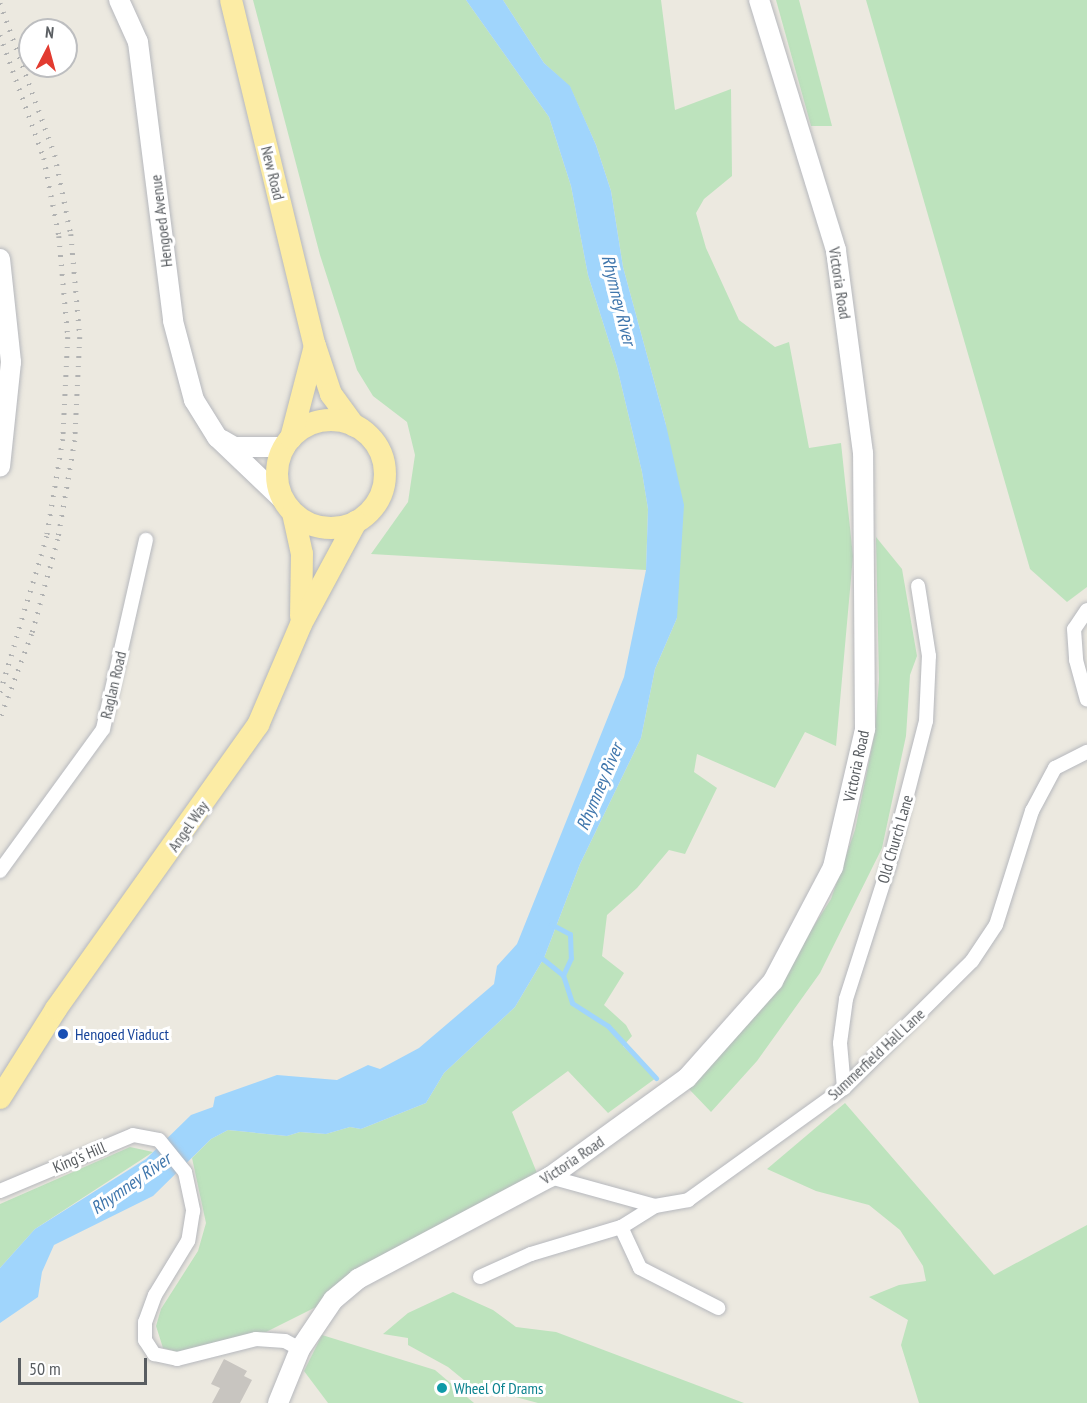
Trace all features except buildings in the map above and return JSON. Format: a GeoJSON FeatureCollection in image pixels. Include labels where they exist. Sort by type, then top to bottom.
{"type":"FeatureCollection","features":[{"type":"Feature","properties":{"kind":"main road","name":"Hengoed Avenue"},"geometry":{"type":"LineString","coordinates":[[119,0],[138,42],[180,352],[194,400],[217,437],[288,506]]}},
{"type":"Feature","properties":{"kind":"main road","name":"New Road"},"geometry":{"type":"LineString","coordinates":[[231,0],[315,346],[331,394],[354,426]]}},
{"type":"Feature","properties":{"kind":"main road","name":"Victoria Road"},"geometry":{"type":"LineString","coordinates":[[278,1403],[300,1349],[333,1300],[358,1279],[550,1177],[687,1078],[773,981],[834,867],[866,729],[863,453],[836,250],[759,0]]}},
{"type":"Feature","properties":{"kind":"main road"},"geometry":{"type":"LineString","coordinates":[[0,259],[5,361],[0,466]]}},
{"type":"Feature","properties":{"kind":"main road","name":"New Road"},"geometry":{"type":"LineString","coordinates":[[288,442],[315,346]]}},
{"type":"Feature","properties":{"kind":"main road"},"geometry":{"type":"LineString","coordinates":[[217,437],[234,447],[288,442],[320,422],[354,426],[379,448],[384,465],[380,498],[356,522],[322,528],[288,506],[277,467],[288,442]]}},
{"type":"Feature","properties":{"kind":"main road","name":"Angel Way"},"geometry":{"type":"LineString","coordinates":[[288,506],[302,554],[301,624]]}},
{"type":"Feature","properties":{"kind":"main road","name":"Angel Way"},"geometry":{"type":"LineString","coordinates":[[53,1015],[258,724],[301,624],[356,522]]}},
{"type":"Feature","properties":{"kind":"main road"},"geometry":{"type":"LineString","coordinates":[[0,1079],[53,1015]]}},
{"type":"Feature","properties":{"kind":"main road"},"geometry":{"type":"LineString","coordinates":[[0,1098],[53,1015]]}},
{"type":"Feature","properties":{"kind":"street","name":"Raglan Road"},"geometry":{"type":"LineString","coordinates":[[0,872],[103,729],[146,540]]}},
{"type":"Feature","properties":{"kind":"street","name":"Old Church Lane"},"geometry":{"type":"LineString","coordinates":[[844,1088],[840,1043],[846,999],[889,865],[926,721],[929,656],[918,586]]}},
{"type":"Feature","properties":{"kind":"street"},"geometry":{"type":"LineString","coordinates":[[1087,610],[1074,630],[1076,660],[1087,700]]}},
{"type":"Feature","properties":{"kind":"street","name":"Summerfield Hall Lane"},"geometry":{"type":"LineString","coordinates":[[550,1177],[655,1206],[688,1200],[844,1088],[972,961],[996,924],[1032,811],[1055,768],[1087,752]]}},
{"type":"Feature","properties":{"kind":"street","name":"King's Hill"},"geometry":{"type":"LineString","coordinates":[[0,1191],[133,1135],[159,1140],[185,1172],[193,1211],[188,1241],[155,1295],[145,1323],[150,1347],[154,1354],[177,1359],[255,1339],[285,1341],[300,1349]]}},
{"type":"Feature","properties":{"kind":"street"},"geometry":{"type":"LineString","coordinates":[[480,1277],[531,1254],[621,1227],[655,1206]]}},
{"type":"Feature","properties":{"kind":"street"},"geometry":{"type":"LineString","coordinates":[[621,1227],[640,1268],[718,1308]]}},
{"type":"Feature","properties":{"kind":"green space"},"geometry":{"type":"Polygon","coordinates":[[[253,0],[466,0],[549,117],[571,186],[588,275],[617,367],[642,472],[648,509],[646,570],[371,554],[408,502],[415,455],[407,422],[373,396],[357,370],[320,255],[253,0]]]}},
{"type":"Feature","properties":{"kind":"green space"},"geometry":{"type":"Polygon","coordinates":[[[503,0],[661,0],[675,110],[731,89],[732,176],[704,199],[696,213],[706,248],[739,320],[775,347],[789,342],[809,448],[841,443],[853,556],[836,746],[805,732],[775,788],[697,754],[694,772],[717,788],[685,854],[669,850],[637,888],[607,915],[602,956],[624,973],[604,1005],[626,1025],[632,1036],[623,1046],[656,1078],[608,1113],[568,1071],[512,1112],[537,1173],[351,1278],[316,1307],[266,1332],[177,1352],[163,1348],[156,1326],[161,1309],[198,1251],[206,1223],[192,1158],[211,1139],[228,1130],[287,1136],[300,1132],[326,1134],[350,1127],[361,1129],[426,1103],[444,1073],[515,1007],[544,958],[580,864],[641,738],[655,669],[677,618],[666,425],[623,267],[611,191],[596,145],[570,87],[544,63],[503,0]]]}},
{"type":"Feature","properties":{"kind":"green space"},"geometry":{"type":"Polygon","coordinates":[[[776,0],[799,0],[832,126],[811,126],[776,0]]]}},
{"type":"Feature","properties":{"kind":"green space"},"geometry":{"type":"Polygon","coordinates":[[[866,0],[1087,0],[1087,587],[1067,602],[1030,569],[866,0]]]}},
{"type":"Feature","properties":{"kind":"green space"},"geometry":{"type":"Polygon","coordinates":[[[876,537],[902,569],[917,656],[910,675],[906,736],[882,848],[820,973],[757,1061],[711,1112],[689,1089],[759,1012],[831,899],[855,830],[875,732],[879,680],[876,537]]]}},
{"type":"Feature","properties":{"kind":"green space"},"geometry":{"type":"Polygon","coordinates":[[[845,1103],[994,1275],[1087,1225],[1087,1403],[919,1403],[901,1345],[908,1320],[869,1297],[899,1285],[926,1281],[923,1266],[900,1230],[869,1205],[816,1191],[767,1169],[845,1103]]]}},
{"type":"Feature","properties":{"kind":"green space"},"geometry":{"type":"Polygon","coordinates":[[[130,1147],[153,1152],[35,1229],[0,1268],[0,1204],[130,1147]]]}},
{"type":"Feature","properties":{"kind":"green space"},"geometry":{"type":"Polygon","coordinates":[[[453,1292],[493,1310],[516,1327],[556,1332],[744,1403],[538,1403],[470,1385],[448,1367],[408,1345],[408,1338],[383,1334],[408,1313],[453,1292]]]}},
{"type":"Feature","properties":{"kind":"green space"},"geometry":{"type":"Polygon","coordinates":[[[322,1335],[435,1370],[474,1403],[328,1403],[304,1371],[322,1335]]]}},
{"type":"Feature","properties":{"kind":"water","name":"Rhymney River"},"geometry":{"type":"Polygon","coordinates":[[[466,0],[503,0],[544,63],[570,86],[596,145],[611,191],[623,267],[666,425],[684,505],[677,618],[655,669],[641,738],[580,864],[544,958],[515,1007],[444,1073],[426,1103],[361,1129],[350,1127],[326,1134],[300,1132],[287,1136],[228,1130],[211,1139],[153,1196],[54,1245],[42,1272],[38,1297],[0,1323],[0,1268],[35,1229],[146,1159],[191,1115],[213,1107],[215,1097],[277,1075],[337,1080],[368,1065],[380,1069],[419,1048],[494,984],[497,966],[517,944],[624,677],[646,570],[648,509],[642,472],[617,367],[588,275],[571,186],[549,117],[466,0]]]}},
{"type":"Feature","properties":{"kind":"waterway"},"geometry":{"type":"LineString","coordinates":[[551,924],[570,934],[571,958],[563,975]]}},
{"type":"Feature","properties":{"kind":"waterway"},"geometry":{"type":"LineString","coordinates":[[538,955],[563,975],[572,1003],[608,1026],[656,1078]]}},
{"type":"Feature","properties":{"kind":"railway"},"geometry":{"type":"LineString","coordinates":[[0,3],[55,155],[71,234],[80,337],[75,440],[58,539],[32,634],[0,719]]}},
{"type":"Feature","properties":{"kind":"railway"},"geometry":{"type":"LineString","coordinates":[[0,35],[44,158],[59,236],[68,337],[63,439],[47,536],[0,694]]}},
{"type":"Feature","properties":{"kind":"place","name":"Hengoed Viaduct"},"geometry":{"type":"Point","coordinates":[63,1034]}},
{"type":"Feature","properties":{"kind":"place","name":"Wheel Of Drams"},"geometry":{"type":"Point","coordinates":[442,1388]}}]}
